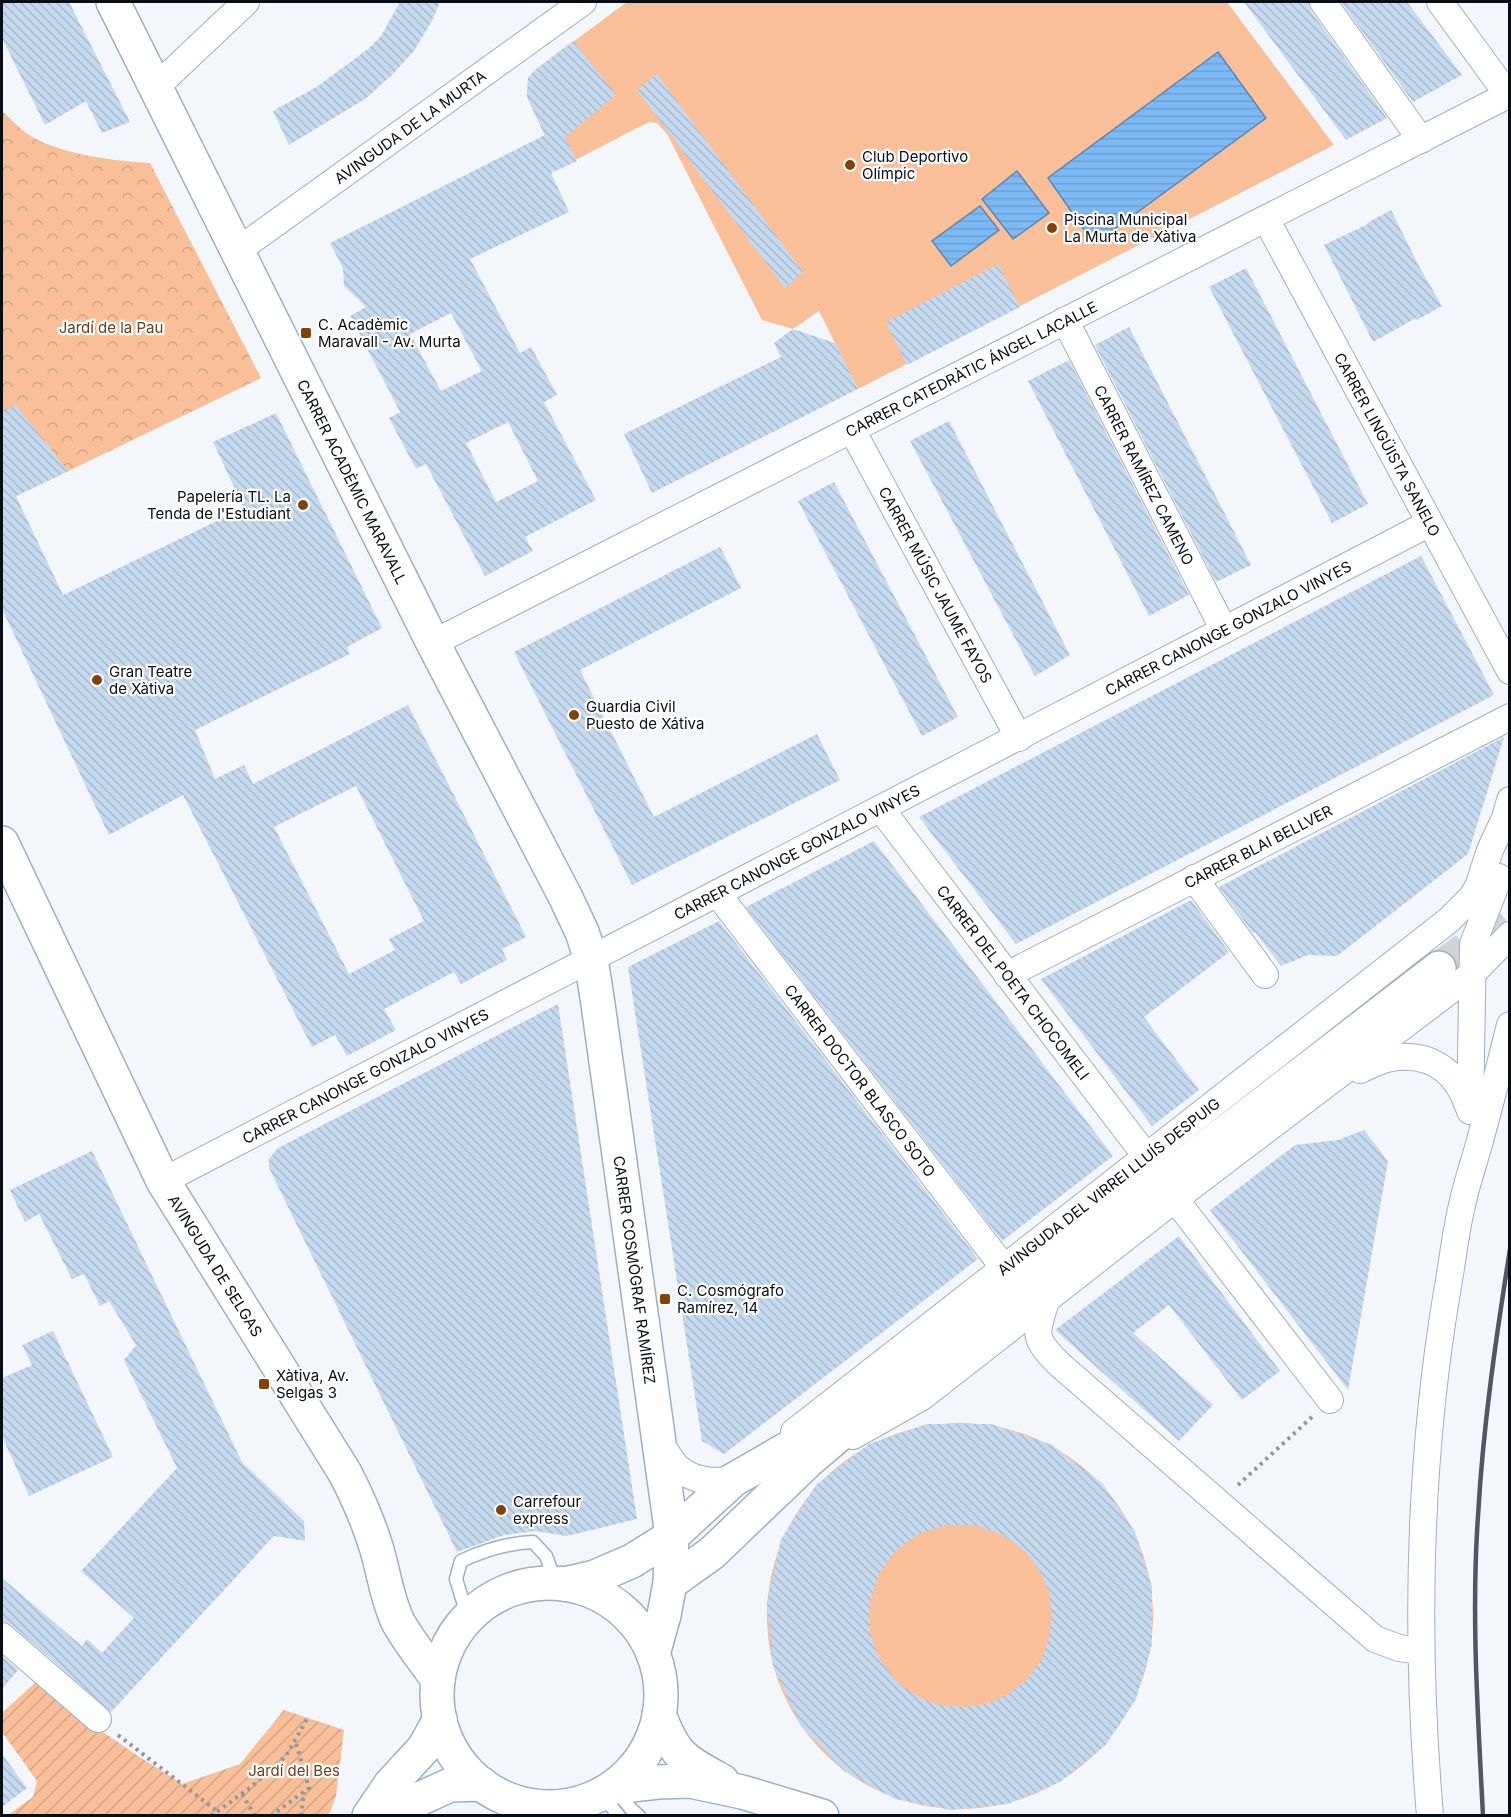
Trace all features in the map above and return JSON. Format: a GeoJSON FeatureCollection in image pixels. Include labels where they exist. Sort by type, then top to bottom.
{"type":"FeatureCollection","features":[{"type":"Feature","properties":{"kind":"street","name":"CARRER ACADÈMIC MARAVALL"},"geometry":{"type":"LineString","coordinates":[[113,2],[433,643],[566,896],[591,959]]}},
{"type":"Feature","properties":{"kind":"street"},"geometry":{"type":"LineString","coordinates":[[155,88],[246,2]]}},
{"type":"Feature","properties":{"kind":"street","name":"AVINGUDA DE LA MURTA"},"geometry":{"type":"LineString","coordinates":[[237,251],[583,2]]}},
{"type":"Feature","properties":{"kind":"street"},"geometry":{"type":"LineString","coordinates":[[1323,2],[1421,140]]}},
{"type":"Feature","properties":{"kind":"street"},"geometry":{"type":"LineString","coordinates":[[1440,2],[1509,94]]}},
{"type":"Feature","properties":{"kind":"street","name":"CARRER CATEDRÀTIC ÁNGEL LACALLE"},"geometry":{"type":"LineString","coordinates":[[433,643],[1509,94]]}},
{"type":"Feature","properties":{"kind":"street","name":"CARRER LINGÜISTA SANELO"},"geometry":{"type":"LineString","coordinates":[[1266,219],[1509,672]]}},
{"type":"Feature","properties":{"kind":"street","name":"CARRER RAMÍREZ CAMENO"},"geometry":{"type":"LineString","coordinates":[[1065,320],[1224,630]]}},
{"type":"Feature","properties":{"kind":"street","name":"CARRER MÚSIC JAUME FAYOS"},"geometry":{"type":"LineString","coordinates":[[852,430],[1019,738]]}},
{"type":"Feature","properties":{"kind":"street","name":"CARRER CANONGE GONZALO VINYES"},"geometry":{"type":"LineString","coordinates":[[163,1181],[1430,523]]}},
{"type":"Feature","properties":{"kind":"street","name":"CARRER BLAI BELLVER"},"geometry":{"type":"LineString","coordinates":[[1007,975],[1509,717]]}},
{"type":"Feature","properties":{"kind":"street","name":"CARRER DEL POETA CHOCOMELI"},"geometry":{"type":"LineString","coordinates":[[881,809],[1146,1156]]}},
{"type":"Feature","properties":{"kind":"street"},"geometry":{"type":"LineString","coordinates":[[1462,1201],[1470,1111],[1473,944],[1504,864],[1507,809]]}},
{"type":"Feature","properties":{"kind":"street","name":"AVINGUDA DEL VIRREI LLUÍS DESPUIG"},"geometry":{"type":"LineString","coordinates":[[560,1583],[595,1577],[612,1571],[672,1536],[733,1480],[1425,939],[1464,907],[1478,887],[1507,809]]}},
{"type":"Feature","properties":{"kind":"street","name":"AVINGUDA DE SELGAS"},"geometry":{"type":"LineString","coordinates":[[4,856],[163,1181],[345,1473],[368,1524],[398,1622],[438,1680]]}},
{"type":"Feature","properties":{"kind":"street"},"geometry":{"type":"LineString","coordinates":[[1194,878],[1265,975]]}},
{"type":"Feature","properties":{"kind":"street","name":"CARRER DOCTOR BLASCO SOTO"},"geometry":{"type":"LineString","coordinates":[[717,893],[1004,1268]]}},
{"type":"Feature","properties":{"kind":"street","name":"AVINGUDA DEL VIRREI LLUÍS DESPUIG"},"geometry":{"type":"LineString","coordinates":[[808,1461],[922,1397],[1175,1199],[1472,974],[1509,935]]}},
{"type":"Feature","properties":{"kind":"street","name":"CARRER COSMÒGRAF RAMÍREZ"},"geometry":{"type":"LineString","coordinates":[[591,959],[672,1536],[670,1582]]}},
{"type":"Feature","properties":{"kind":"street","name":"AVINGUDA DEL VIRREI LLUÍS DESPUIG"},"geometry":{"type":"LineString","coordinates":[[670,1582],[712,1553],[808,1461],[891,1389],[1439,968]]}},
{"type":"Feature","properties":{"kind":"street"},"geometry":{"type":"LineString","coordinates":[[1430,1815],[1424,1749],[1421,1651],[1423,1530],[1430,1414],[1437,1350],[1462,1201],[1490,1106],[1509,1025]]}},
{"type":"Feature","properties":{"kind":"street"},"geometry":{"type":"LineString","coordinates":[[1330,1082],[1390,1058],[1422,1058],[1432,1061],[1456,1081],[1463,1091],[1470,1111]]}},
{"type":"Feature","properties":{"kind":"street"},"geometry":{"type":"LineString","coordinates":[[1175,1199],[1330,1400]]}},
{"type":"Feature","properties":{"kind":"street"},"geometry":{"type":"LineString","coordinates":[[1047,1298],[1036,1333],[1042,1348],[1375,1639],[1399,1648],[1421,1651]]}},
{"type":"Feature","properties":{"kind":"street","name":"AVINGUDA DEL VIRREI LLUÍS DESPUIG"},"geometry":{"type":"LineString","coordinates":[[733,1480],[891,1389]]}},
{"type":"Feature","properties":{"kind":"street"},"geometry":{"type":"LineString","coordinates":[[660,1443],[676,1466],[688,1474],[701,1479],[733,1480]]}},
{"type":"Feature","properties":{"kind":"street"},"geometry":{"type":"LineString","coordinates":[[653,1654],[670,1582]]}},
{"type":"Feature","properties":{"kind":"street"},"geometry":{"type":"LineString","coordinates":[[598,1803],[630,1772],[644,1755],[654,1735],[660,1714],[660,1684],[653,1654],[639,1628],[619,1607],[593,1591],[560,1583],[535,1584],[507,1591],[481,1605],[461,1626],[446,1651],[438,1680],[437,1699],[440,1719],[449,1744],[463,1766],[482,1785],[532,1810],[598,1803],[658,1782],[690,1781],[742,1792],[822,1815]]}},
{"type":"Feature","properties":{"kind":"street"},"geometry":{"type":"LineString","coordinates":[[2,1636],[98,1719]]}},
{"type":"Feature","properties":{"kind":"street"},"geometry":{"type":"LineString","coordinates":[[660,1714],[666,1734],[675,1749],[689,1763],[742,1792]]}},
{"type":"Feature","properties":{"kind":"street"},"geometry":{"type":"LineString","coordinates":[[369,1815],[390,1785],[424,1748],[440,1719]]}},
{"type":"Feature","properties":{"kind":"street"},"geometry":{"type":"LineString","coordinates":[[393,1815],[404,1806],[450,1785],[482,1785]]}},
{"type":"Feature","properties":{"kind":"lane"},"geometry":{"type":"LineString","coordinates":[[468,1618],[456,1579],[461,1561],[483,1551],[510,1543],[533,1542],[546,1556],[560,1583]]}},
{"type":"Feature","properties":{"kind":"lane"},"geometry":{"type":"LineString","coordinates":[[598,1803],[630,1809],[639,1815]]}},
{"type":"Feature","properties":{"kind":"path"},"geometry":{"type":"LineString","coordinates":[[1218,1504],[1330,1400]]}},
{"type":"Feature","properties":{"kind":"path"},"geometry":{"type":"LineString","coordinates":[[98,1719],[217,1811]]}},
{"type":"Feature","properties":{"kind":"path"},"geometry":{"type":"LineString","coordinates":[[211,1815],[242,1794],[286,1756],[307,1719]]}},
{"type":"Feature","properties":{"kind":"path"},"geometry":{"type":"LineString","coordinates":[[271,1815],[309,1788],[295,1740]]}},
{"type":"Feature","properties":{"kind":"path"},"geometry":{"type":"LineString","coordinates":[[301,1815],[304,1792]]}},
{"type":"Feature","properties":{"kind":"path"},"geometry":{"type":"LineString","coordinates":[[242,1794],[255,1815]]}},
{"type":"Feature","properties":{"kind":"green space","name":"Club Deportivo Olímpic"},"geometry":{"type":"Polygon","coordinates":[[[627,2],[1227,2],[1334,145],[858,389],[819,311],[793,329],[762,320],[667,134],[657,123],[650,122],[637,128],[560,168],[527,97],[528,78],[535,70],[627,2]]]}},
{"type":"Feature","properties":{"kind":"green space","name":"Jardí de la Pau"},"geometry":{"type":"Polygon","coordinates":[[[2,111],[26,133],[53,146],[103,158],[150,163],[261,378],[2,503],[2,111]]]}},
{"type":"Feature","properties":{"kind":"green space"},"geometry":{"type":"Polygon","coordinates":[[[960,1423],[998,1427],[1034,1438],[1067,1456],[1096,1480],[1120,1509],[1138,1542],[1149,1578],[1153,1616],[1149,1654],[1138,1690],[1120,1723],[1096,1752],[1067,1776],[1034,1794],[998,1805],[960,1809],[922,1805],[886,1794],[853,1776],[824,1752],[800,1723],[782,1690],[771,1654],[767,1616],[771,1578],[782,1542],[800,1509],[824,1480],[853,1456],[886,1438],[922,1427],[960,1423]]]}},
{"type":"Feature","properties":{"kind":"green space","name":"Jardí del Bes"},"geometry":{"type":"Polygon","coordinates":[[[40,1678],[96,1727],[182,1784],[240,1764],[284,1710],[344,1730],[336,1796],[329,1815],[8,1815],[33,1797],[37,1781],[2,1732],[2,1713],[40,1678]]]}},
{"type":"Feature","properties":{"kind":"water"},"geometry":{"type":"Polygon","coordinates":[[[1218,52],[1266,118],[1094,244],[1048,178],[1218,52]]]}},
{"type":"Feature","properties":{"kind":"water"},"geometry":{"type":"Polygon","coordinates":[[[1017,171],[1049,213],[1013,239],[982,199],[1017,171]]]}},
{"type":"Feature","properties":{"kind":"water"},"geometry":{"type":"Polygon","coordinates":[[[980,206],[999,230],[951,266],[932,241],[980,206]]]}},
{"type":"Feature","properties":{"kind":"building"},"geometry":{"type":"Polygon","coordinates":[[[2,2],[69,2],[130,122],[102,133],[86,101],[45,125],[2,38],[2,2]]]}},
{"type":"Feature","properties":{"kind":"building"},"geometry":{"type":"Polygon","coordinates":[[[400,2],[440,2],[414,51],[365,99],[289,145],[273,111],[318,86],[368,49],[381,36],[400,2]]]}},
{"type":"Feature","properties":{"kind":"building"},"geometry":{"type":"Polygon","coordinates":[[[1244,2],[1308,2],[1311,11],[1387,118],[1346,140],[1244,2]]]}},
{"type":"Feature","properties":{"kind":"building"},"geometry":{"type":"Polygon","coordinates":[[[1341,2],[1407,2],[1462,75],[1413,102],[1341,2]]]}},
{"type":"Feature","properties":{"kind":"building"},"geometry":{"type":"Polygon","coordinates":[[[573,41],[616,95],[565,137],[577,161],[551,173],[569,212],[470,259],[520,353],[531,347],[557,395],[544,402],[596,500],[525,537],[533,551],[485,576],[426,464],[416,469],[389,418],[400,412],[350,316],[366,307],[344,286],[343,268],[330,243],[545,135],[527,97],[528,78],[573,41]],[[451,313],[410,334],[441,391],[482,371],[451,313]],[[508,422],[466,443],[496,502],[538,481],[508,422]]]}},
{"type":"Feature","properties":{"kind":"building"},"geometry":{"type":"Polygon","coordinates":[[[657,74],[803,272],[785,288],[637,90],[657,74]]]}},
{"type":"Feature","properties":{"kind":"building"},"geometry":{"type":"Polygon","coordinates":[[[1391,210],[1442,306],[1373,342],[1324,245],[1391,210]]]}},
{"type":"Feature","properties":{"kind":"building"},"geometry":{"type":"Polygon","coordinates":[[[998,264],[1020,307],[907,365],[886,322],[998,264]]]}},
{"type":"Feature","properties":{"kind":"building"},"geometry":{"type":"Polygon","coordinates":[[[1246,268],[1368,504],[1332,523],[1209,287],[1246,268]]]}},
{"type":"Feature","properties":{"kind":"building"},"geometry":{"type":"Polygon","coordinates":[[[1129,327],[1251,565],[1216,582],[1095,345],[1129,327]]]}},
{"type":"Feature","properties":{"kind":"building"},"geometry":{"type":"Polygon","coordinates":[[[793,329],[835,343],[858,389],[652,493],[624,434],[781,357],[774,343],[793,329]]]}},
{"type":"Feature","properties":{"kind":"building"},"geometry":{"type":"Polygon","coordinates":[[[1069,360],[1189,595],[1149,616],[1028,381],[1069,360]]]}},
{"type":"Feature","properties":{"kind":"building"},"geometry":{"type":"Polygon","coordinates":[[[16,405],[68,471],[16,496],[63,595],[244,508],[213,442],[276,413],[382,628],[347,647],[350,654],[195,730],[215,779],[244,765],[253,784],[408,705],[526,937],[502,949],[507,960],[461,984],[454,972],[384,1009],[396,1030],[347,1056],[335,1035],[312,1047],[183,795],[109,835],[2,609],[2,412],[16,405]],[[356,786],[274,827],[349,974],[395,950],[389,939],[424,921],[356,786]]]}},
{"type":"Feature","properties":{"kind":"building"},"geometry":{"type":"Polygon","coordinates":[[[949,421],[1070,655],[1035,676],[910,441],[949,421]]]}},
{"type":"Feature","properties":{"kind":"building"},"geometry":{"type":"Polygon","coordinates":[[[834,482],[958,717],[922,736],[798,501],[834,482]]]}},
{"type":"Feature","properties":{"kind":"building","name":"Guardia Civil Puesto de Xátiva"},"geometry":{"type":"Polygon","coordinates":[[[720,547],[741,588],[580,670],[654,817],[817,734],[840,780],[632,885],[514,652],[720,547]]]}},
{"type":"Feature","properties":{"kind":"building"},"geometry":{"type":"Polygon","coordinates":[[[1421,556],[1494,695],[1016,944],[919,817],[1421,556]]]}},
{"type":"Feature","properties":{"kind":"building"},"geometry":{"type":"Polygon","coordinates":[[[1504,737],[1468,854],[1337,956],[1308,955],[1281,966],[1219,887],[1504,737]]]}},
{"type":"Feature","properties":{"kind":"building"},"geometry":{"type":"Polygon","coordinates":[[[874,841],[1113,1156],[1002,1241],[746,907],[874,841]]]}},
{"type":"Feature","properties":{"kind":"building"},"geometry":{"type":"Polygon","coordinates":[[[1192,901],[1229,952],[1144,1017],[1199,1090],[1152,1126],[1041,979],[1192,901]]]}},
{"type":"Feature","properties":{"kind":"building"},"geometry":{"type":"Polygon","coordinates":[[[719,921],[978,1259],[724,1454],[702,1441],[628,967],[719,921]]]}},
{"type":"Feature","properties":{"kind":"building"},"geometry":{"type":"Polygon","coordinates":[[[558,1004],[637,1519],[567,1536],[535,1531],[504,1535],[457,1552],[269,1168],[269,1159],[278,1148],[558,1004]]]}},
{"type":"Feature","properties":{"kind":"building"},"geometry":{"type":"Polygon","coordinates":[[[1364,1130],[1388,1161],[1348,1390],[1210,1210],[1295,1145],[1338,1140],[1364,1130]]]}},
{"type":"Feature","properties":{"kind":"building"},"geometry":{"type":"Polygon","coordinates":[[[92,1151],[242,1462],[304,1521],[305,1541],[274,1536],[111,1712],[12,1625],[2,1621],[2,1578],[82,1646],[87,1639],[102,1653],[134,1618],[81,1571],[177,1468],[124,1360],[136,1345],[109,1301],[100,1306],[84,1274],[72,1279],[39,1214],[25,1222],[10,1190],[92,1151]]]}},
{"type":"Feature","properties":{"kind":"building"},"geometry":{"type":"Polygon","coordinates":[[[1179,1236],[1280,1371],[1242,1400],[1169,1305],[1133,1333],[1213,1405],[1179,1441],[1055,1330],[1179,1236]]]}},
{"type":"Feature","properties":{"kind":"building"},"geometry":{"type":"Polygon","coordinates":[[[53,1331],[113,1457],[29,1496],[2,1436],[2,1378],[32,1365],[22,1345],[53,1331]]]}},
{"type":"Feature","properties":{"kind":"building"},"geometry":{"type":"Polygon","coordinates":[[[927,1424],[991,1424],[1052,1445],[1103,1484],[1135,1532],[1152,1587],[1152,1644],[1136,1699],[1105,1746],[1060,1782],[1008,1804],[951,1810],[895,1799],[844,1771],[800,1725],[773,1666],[767,1602],[781,1539],[816,1485],[869,1444],[927,1424]],[[946,1525],[918,1534],[895,1552],[878,1575],[870,1603],[870,1633],[880,1660],[898,1683],[922,1699],[944,1706],[967,1707],[990,1703],[1010,1693],[1028,1678],[1042,1659],[1049,1638],[1052,1615],[1049,1592],[1040,1571],[1026,1552],[1003,1535],[975,1525],[946,1525]]]}},
{"type":"Feature","properties":{"kind":"building"},"geometry":{"type":"Polygon","coordinates":[[[2,1655],[18,1670],[2,1689],[2,1655]]]}},
{"type":"Feature","properties":{"kind":"building"},"geometry":{"type":"Polygon","coordinates":[[[2,1754],[27,1788],[2,1807],[2,1754]]]}},
{"type":"Feature","properties":{"kind":"tunnel"},"geometry":{"type":"LineString","coordinates":[[1439,968],[1510,916]]}},
{"type":"Feature","properties":{"kind":"railway"},"geometry":{"type":"LineString","coordinates":[[1483,1816],[1476,1666],[1476,1553],[1487,1415],[1510,1249]]}},
{"type":"Feature","properties":{"kind":"place","name":"Club Deportivo Olímpic"},"geometry":{"type":"Point","coordinates":[850,165]}},
{"type":"Feature","properties":{"kind":"place","name":"Piscina Municipal La Murta de Xàtiva"},"geometry":{"type":"Point","coordinates":[1052,228]}},
{"type":"Feature","properties":{"kind":"place","name":"C. Acadèmic Maravall - Av. Murta"},"geometry":{"type":"Point","coordinates":[306,333]}},
{"type":"Feature","properties":{"kind":"place","name":"Papelería TL. La Tenda de l'Estudiant"},"geometry":{"type":"Point","coordinates":[303,505]}},
{"type":"Feature","properties":{"kind":"place","name":"Gran Teatre de Xàtiva"},"geometry":{"type":"Point","coordinates":[97,680]}},
{"type":"Feature","properties":{"kind":"place","name":"Guardia Civil Puesto de Xátiva"},"geometry":{"type":"Point","coordinates":[574,715]}},
{"type":"Feature","properties":{"kind":"place","name":"C. Cosmógrafo Ramírez, 14"},"geometry":{"type":"Point","coordinates":[665,1299]}},
{"type":"Feature","properties":{"kind":"place","name":"Xàtiva, Av. Selgas 3"},"geometry":{"type":"Point","coordinates":[264,1384]}},
{"type":"Feature","properties":{"kind":"place","name":"Carrefour express"},"geometry":{"type":"Point","coordinates":[501,1510]}}]}
